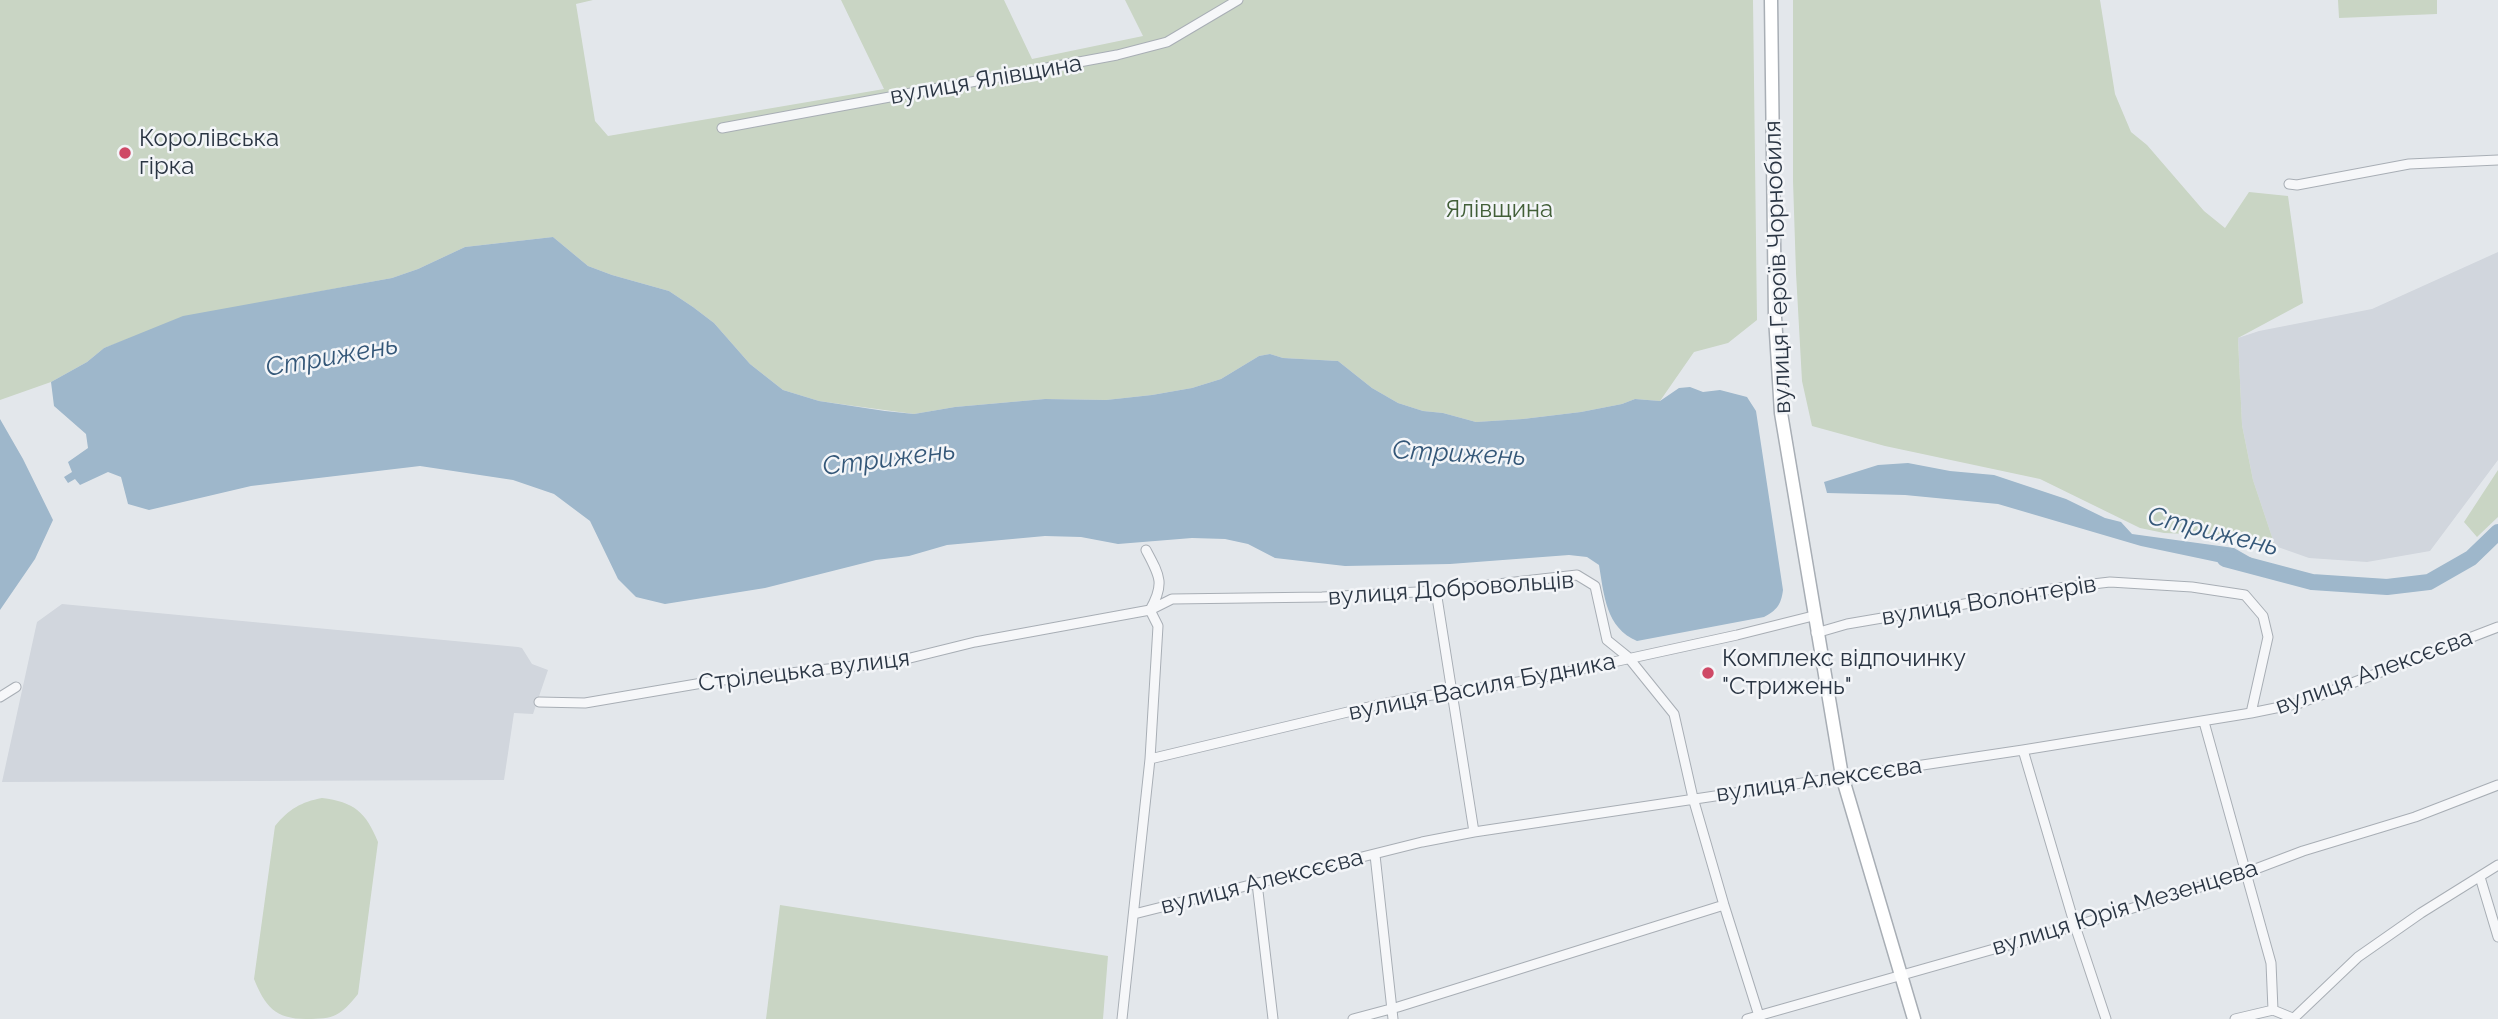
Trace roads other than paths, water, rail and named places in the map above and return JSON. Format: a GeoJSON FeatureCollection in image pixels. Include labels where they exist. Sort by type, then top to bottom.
{"type":"FeatureCollection","features":[{"type":"Feature","properties":{"kind":"main road","name":"вулиця Героїв Чорнобиля"},"geometry":{"type":"LineString","coordinates":[[1771,0],[1776,356],[1781,413],[1842,776],[1914,1019]]}},
{"type":"Feature","properties":{"kind":"street","name":"вулиця Ялівщина"},"geometry":{"type":"LineString","coordinates":[[722,128],[1117,55],[1167,41],[1238,0]]}},
{"type":"Feature","properties":{"kind":"street"},"geometry":{"type":"LineString","coordinates":[[2289,184],[2297,185],[2409,164],[2498,160]]}},
{"type":"Feature","properties":{"kind":"street"},"geometry":{"type":"LineString","coordinates":[[1122,1019],[1150,759],[1158,626],[1150,610],[1160,593],[1159,573],[1146,550]]}},
{"type":"Feature","properties":{"kind":"street","name":"вулиця Добровольців"},"geometry":{"type":"LineString","coordinates":[[1150,610],[1172,599],[1322,597],[1436,591],[1577,575],[1595,586],[1607,640],[1628,657],[1674,714],[1693,798],[1760,1017]]}},
{"type":"Feature","properties":{"kind":"street","name":"вулиця Волонтерів"},"geometry":{"type":"LineString","coordinates":[[1816,633],[1847,624],[2058,588],[2110,582],[2192,587],[2245,595],[2263,616],[2268,637],[2252,713]]}},
{"type":"Feature","properties":{"kind":"street"},"geometry":{"type":"LineString","coordinates":[[1436,591],[1475,832]]}},
{"type":"Feature","properties":{"kind":"street","name":"Стрілецька вулиця"},"geometry":{"type":"LineString","coordinates":[[539,702],[585,703],[714,681],[894,662],[975,642],[1150,610]]}},
{"type":"Feature","properties":{"kind":"street","name":"вулиця Василя Будника"},"geometry":{"type":"LineString","coordinates":[[1150,759],[1373,706],[1531,680],[1813,616]]}},
{"type":"Feature","properties":{"kind":"street","name":"вулиця Алексєєва"},"geometry":{"type":"LineString","coordinates":[[1134,914],[1475,832],[2204,722],[2300,703],[2498,627]]}},
{"type":"Feature","properties":{"kind":"street"},"geometry":{"type":"LineString","coordinates":[[0,697],[16,687]]}},
{"type":"Feature","properties":{"kind":"street"},"geometry":{"type":"LineString","coordinates":[[2204,722],[2271,962],[2273,1010]]}},
{"type":"Feature","properties":{"kind":"street"},"geometry":{"type":"LineString","coordinates":[[2023,750],[2075,926],[2106,1019]]}},
{"type":"Feature","properties":{"kind":"street","name":"вулиця Юрія Мезенцева"},"geometry":{"type":"LineString","coordinates":[[1748,1019],[2075,926],[2245,873],[2303,851],[2415,817],[2498,785]]}},
{"type":"Feature","properties":{"kind":"street"},"geometry":{"type":"LineString","coordinates":[[1375,855],[1394,1019]]}},
{"type":"Feature","properties":{"kind":"street"},"geometry":{"type":"LineString","coordinates":[[2235,1019],[2273,1010],[2295,1018],[2358,957],[2421,913],[2498,865]]}},
{"type":"Feature","properties":{"kind":"street"},"geometry":{"type":"LineString","coordinates":[[2480,877],[2498,937]]}},
{"type":"Feature","properties":{"kind":"street"},"geometry":{"type":"LineString","coordinates":[[1258,883],[1273,1019]]}},
{"type":"Feature","properties":{"kind":"street"},"geometry":{"type":"LineString","coordinates":[[1353,1019],[1724,905]]}},
{"type":"Feature","properties":{"kind":"water"},"geometry":{"type":"Polygon","coordinates":[[[553,237],[588,266],[669,291],[714,323],[750,364],[783,390],[819,401],[885,411],[914,414],[955,407],[1045,399],[1106,400],[1152,395],[1192,388],[1221,379],[1259,356],[1270,354],[1283,358],[1338,361],[1372,388],[1398,403],[1476,422],[1581,412],[1635,399],[1660,401],[1679,388],[1690,387],[1703,392],[1720,390],[1747,397],[1756,411],[1783,590],[1781,600],[1775,609],[1764,617],[1637,641],[1619,628],[1613,619],[1605,599],[1599,565],[1587,557],[1569,555],[1450,564],[1345,566],[1275,558],[1248,544],[1225,539],[1192,538],[1118,544],[1081,537],[1045,536],[947,545],[765,588],[665,604],[636,597],[618,579],[590,521],[554,494],[513,480],[420,466],[251,486],[149,510],[128,504],[121,477],[108,472],[80,485],[75,479],[68,483],[64,477],[72,472],[68,462],[88,448],[86,434],[54,406],[51,382],[87,362],[104,348],[183,316],[392,278],[465,247],[553,237]]]}},
{"type":"Feature","properties":{"kind":"water"},"geometry":{"type":"Polygon","coordinates":[[[0,419],[53,520],[35,559],[0,610],[0,419]]]}},
{"type":"Feature","properties":{"kind":"water"},"geometry":{"type":"Polygon","coordinates":[[[1908,463],[1950,471],[1994,475],[2066,499],[2105,518],[2121,522],[2132,534],[2234,548],[2255,560],[2236,566],[2141,546],[1998,504],[1905,495],[1827,493],[1824,482],[1878,465],[1908,463]]]}},
{"type":"Feature","properties":{"kind":"waterway","name":"Стрижень"},"geometry":{"type":"LineString","coordinates":[[2225,559],[2312,582],[2387,587],[2429,582],[2471,558],[2498,532]]}},
{"type":"Feature","properties":{"kind":"place","name":"Королівська гірка"},"geometry":{"type":"Point","coordinates":[125,153]}},
{"type":"Feature","properties":{"kind":"place","name":"Комплекс відпочинку \"Стрижень\""},"geometry":{"type":"Point","coordinates":[1708,673]}},
{"type":"Feature","properties":{"kind":"park label","name":"Ялівщина"},"geometry":{"type":"Point","coordinates":[1499,210]}}]}
